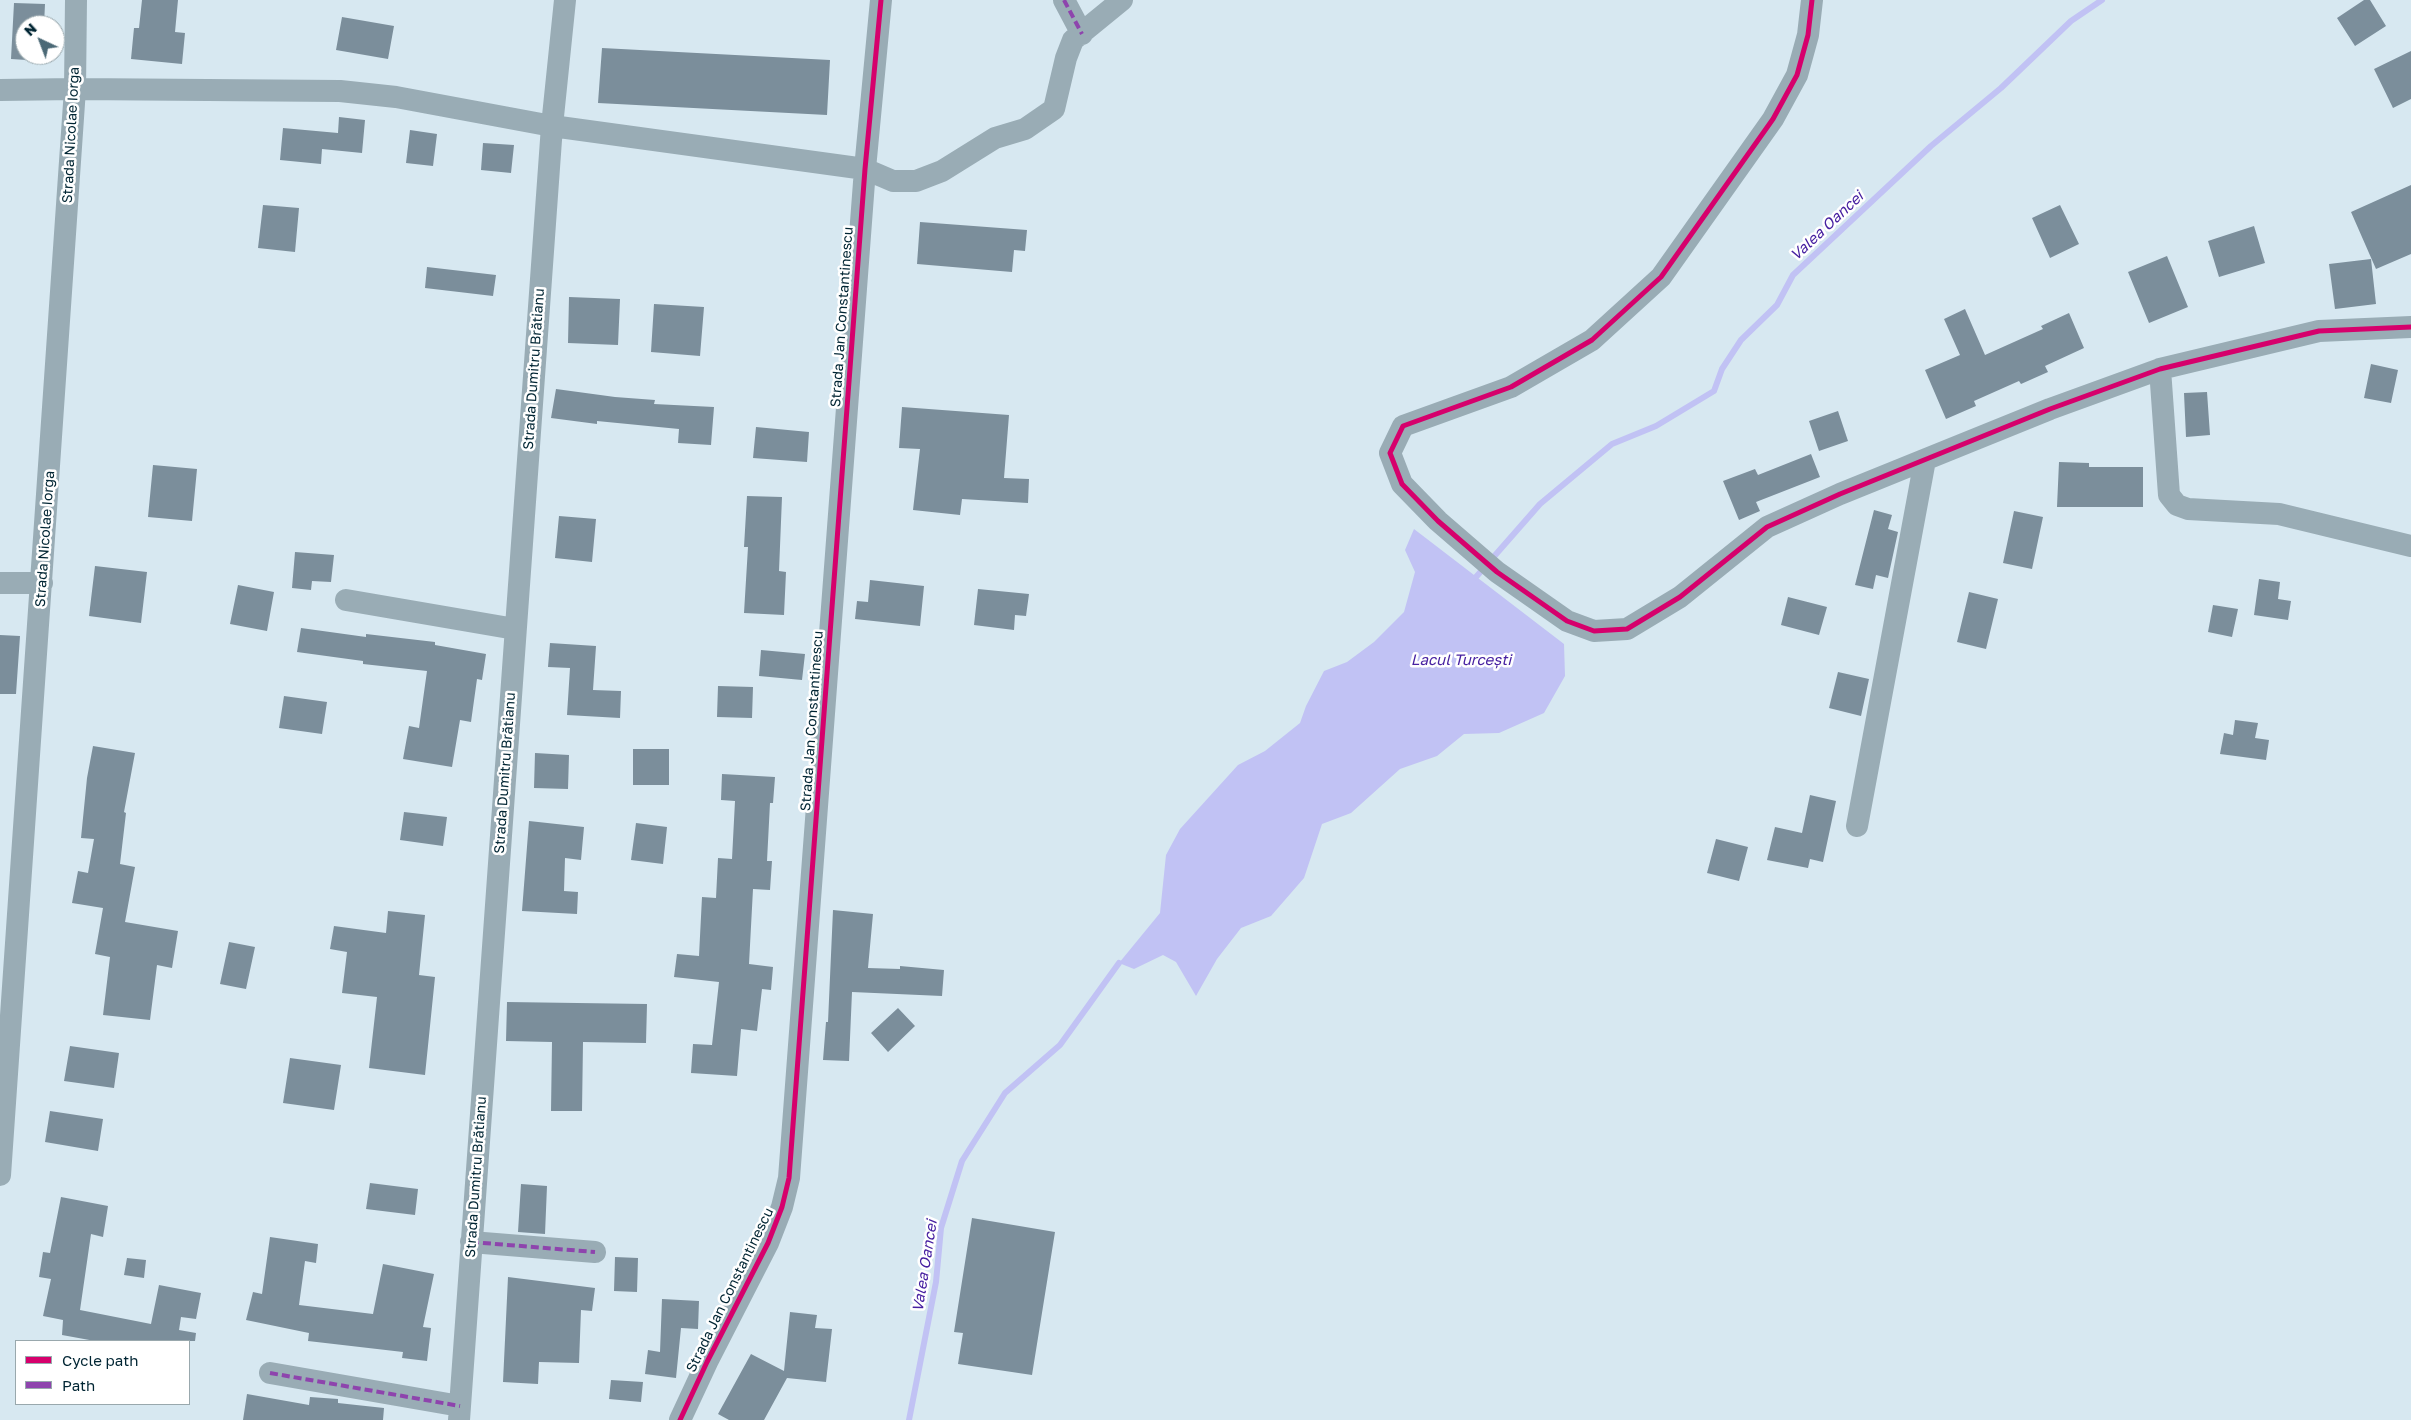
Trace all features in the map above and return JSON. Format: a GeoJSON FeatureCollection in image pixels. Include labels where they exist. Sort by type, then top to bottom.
{"type":"FeatureCollection","features":[{"type":"Feature","properties":{"kind":"street","name":"Strada Nicolae Iorga"},"geometry":{"type":"LineString","coordinates":[[0,1175],[3,1077],[42,583],[74,88],[76,0]]}},
{"type":"Feature","properties":{"kind":"street","name":"Strada Dumitru Brătianu"},"geometry":{"type":"LineString","coordinates":[[459,1413],[552,126],[565,0]]}},
{"type":"Feature","properties":{"kind":"street","name":"Strada Jan Constantinescu"},"geometry":{"type":"LineString","coordinates":[[680,1420],[707,1362],[768,1243],[782,1207],[789,1178],[865,169],[881,0]]}},
{"type":"Feature","properties":{"kind":"street"},"geometry":{"type":"LineString","coordinates":[[1064,0],[1082,34]]}},
{"type":"Feature","properties":{"kind":"street"},"geometry":{"type":"LineString","coordinates":[[0,90],[74,88],[340,91],[396,97],[552,126],[865,169],[893,181],[916,181],[942,171],[995,138],[1025,129],[1054,109],[1066,58],[1073,40],[1122,0]]}},
{"type":"Feature","properties":{"kind":"street"},"geometry":{"type":"LineString","coordinates":[[1812,0],[1808,35],[1797,75],[1773,119],[1661,277],[1592,340],[1511,387],[1403,426],[1390,453],[1402,484],[1438,521],[1497,572],[1567,621],[1594,631],[1627,630],[1680,597],[1768,527],[1840,494],[2050,409],[2160,369],[2319,331],[2411,327]]}},
{"type":"Feature","properties":{"kind":"street"},"geometry":{"type":"LineString","coordinates":[[2160,369],[2169,495],[2177,505],[2188,509],[2279,514],[2411,546]]}},
{"type":"Feature","properties":{"kind":"street"},"geometry":{"type":"LineString","coordinates":[[1857,826],[1925,460]]}},
{"type":"Feature","properties":{"kind":"street"},"geometry":{"type":"LineString","coordinates":[[0,584],[42,583]]}},
{"type":"Feature","properties":{"kind":"street"},"geometry":{"type":"LineString","coordinates":[[346,600],[515,629]]}},
{"type":"Feature","properties":{"kind":"street"},"geometry":{"type":"LineString","coordinates":[[471,1242],[595,1252]]}},
{"type":"Feature","properties":{"kind":"street"},"geometry":{"type":"LineString","coordinates":[[270,1373],[459,1413]]}},
{"type":"Feature","properties":{"kind":"water","name":"Lacul Turcești"},"geometry":{"type":"Polygon","coordinates":[[[1414,529],[1564,644],[1565,676],[1544,713],[1499,733],[1464,734],[1437,756],[1400,769],[1351,813],[1322,824],[1304,878],[1271,916],[1241,928],[1217,959],[1196,996],[1176,962],[1163,955],[1134,969],[1119,963],[1160,913],[1166,855],[1180,829],[1238,765],[1265,751],[1300,723],[1306,706],[1324,671],[1347,662],[1374,642],[1404,612],[1415,572],[1405,550],[1414,529]]]}},
{"type":"Feature","properties":{"kind":"building"},"geometry":{"type":"Polygon","coordinates":[[[142,0],[178,0],[175,32],[185,33],[182,64],[131,59],[134,28],[139,28],[142,0]]]}},
{"type":"Feature","properties":{"kind":"building"},"geometry":{"type":"Polygon","coordinates":[[[2364,0],[2370,0],[2386,26],[2355,46],[2337,18],[2364,0]]]}},
{"type":"Feature","properties":{"kind":"building"},"geometry":{"type":"Polygon","coordinates":[[[14,3],[45,4],[44,15],[15,15],[15,59],[11,59],[14,3]]]}},
{"type":"Feature","properties":{"kind":"building"},"geometry":{"type":"Polygon","coordinates":[[[342,17],[394,26],[388,59],[336,50],[342,17]]]}},
{"type":"Feature","properties":{"kind":"building"},"geometry":{"type":"Polygon","coordinates":[[[602,48],[830,60],[827,115],[598,103],[602,48]]]}},
{"type":"Feature","properties":{"kind":"building"},"geometry":{"type":"Polygon","coordinates":[[[2411,51],[2411,99],[2393,108],[2374,69],[2411,51]]]}},
{"type":"Feature","properties":{"kind":"building"},"geometry":{"type":"Polygon","coordinates":[[[339,117],[365,120],[362,153],[322,149],[321,164],[280,160],[283,128],[338,133],[339,117]]]}},
{"type":"Feature","properties":{"kind":"building"},"geometry":{"type":"Polygon","coordinates":[[[410,130],[437,134],[433,166],[406,163],[410,130]]]}},
{"type":"Feature","properties":{"kind":"building"},"geometry":{"type":"Polygon","coordinates":[[[483,143],[514,145],[511,173],[481,170],[483,143]]]}},
{"type":"Feature","properties":{"kind":"building"},"geometry":{"type":"Polygon","coordinates":[[[2411,185],[2411,254],[2376,269],[2351,212],[2411,185]]]}},
{"type":"Feature","properties":{"kind":"building"},"geometry":{"type":"Polygon","coordinates":[[[263,205],[299,208],[295,252],[258,248],[263,205]]]}},
{"type":"Feature","properties":{"kind":"building"},"geometry":{"type":"Polygon","coordinates":[[[2060,205],[2079,244],[2050,258],[2032,218],[2060,205]]]}},
{"type":"Feature","properties":{"kind":"building"},"geometry":{"type":"Polygon","coordinates":[[[920,222],[1027,230],[1025,251],[1014,250],[1012,272],[917,264],[920,222]]]}},
{"type":"Feature","properties":{"kind":"building"},"geometry":{"type":"Polygon","coordinates":[[[2254,226],[2265,263],[2219,277],[2208,241],[2254,226]]]}},
{"type":"Feature","properties":{"kind":"building"},"geometry":{"type":"Polygon","coordinates":[[[2167,256],[2188,307],[2149,323],[2128,272],[2167,256]]]}},
{"type":"Feature","properties":{"kind":"building"},"geometry":{"type":"Polygon","coordinates":[[[2371,259],[2376,304],[2335,309],[2329,264],[2371,259]]]}},
{"type":"Feature","properties":{"kind":"building"},"geometry":{"type":"Polygon","coordinates":[[[427,267],[496,275],[493,296],[425,288],[427,267]]]}},
{"type":"Feature","properties":{"kind":"building"},"geometry":{"type":"Polygon","coordinates":[[[569,297],[620,299],[618,345],[568,343],[569,297]]]}},
{"type":"Feature","properties":{"kind":"building"},"geometry":{"type":"Polygon","coordinates":[[[654,304],[704,307],[700,356],[651,352],[654,304]]]}},
{"type":"Feature","properties":{"kind":"building"},"geometry":{"type":"Polygon","coordinates":[[[1965,309],[1985,355],[2043,329],[2041,326],[2069,313],[2084,348],[2045,366],[2048,372],[2021,384],[2019,381],[1974,401],[1976,406],[1946,419],[1925,370],[1960,355],[1944,319],[1965,309]]]}},
{"type":"Feature","properties":{"kind":"building"},"geometry":{"type":"Polygon","coordinates":[[[2371,364],[2398,370],[2391,403],[2364,398],[2371,364]]]}},
{"type":"Feature","properties":{"kind":"building"},"geometry":{"type":"Polygon","coordinates":[[[556,389],[655,400],[654,404],[714,407],[711,445],[678,443],[679,429],[597,421],[597,424],[551,418],[556,389]]]}},
{"type":"Feature","properties":{"kind":"building"},"geometry":{"type":"Polygon","coordinates":[[[2207,392],[2210,435],[2186,437],[2184,393],[2207,392]]]}},
{"type":"Feature","properties":{"kind":"building"},"geometry":{"type":"Polygon","coordinates":[[[902,407],[1009,415],[1004,478],[1029,479],[1028,503],[962,499],[960,515],[913,510],[920,449],[899,448],[902,407]]]}},
{"type":"Feature","properties":{"kind":"building"},"geometry":{"type":"Polygon","coordinates":[[[1838,411],[1848,441],[1819,451],[1809,421],[1838,411]]]}},
{"type":"Feature","properties":{"kind":"building"},"geometry":{"type":"Polygon","coordinates":[[[756,427],[809,432],[807,462],[753,458],[756,427]]]}},
{"type":"Feature","properties":{"kind":"building"},"geometry":{"type":"Polygon","coordinates":[[[1811,454],[1820,477],[1756,502],[1760,511],[1739,520],[1723,481],[1755,469],[1758,475],[1811,454]]]}},
{"type":"Feature","properties":{"kind":"building"},"geometry":{"type":"Polygon","coordinates":[[[2059,462],[2089,463],[2089,467],[2143,467],[2143,507],[2057,507],[2059,462]]]}},
{"type":"Feature","properties":{"kind":"building"},"geometry":{"type":"Polygon","coordinates":[[[153,465],[197,469],[192,521],[148,517],[153,465]]]}},
{"type":"Feature","properties":{"kind":"building"},"geometry":{"type":"Polygon","coordinates":[[[747,496],[782,497],[779,571],[786,572],[784,615],[744,613],[748,547],[744,547],[747,496]]]}},
{"type":"Feature","properties":{"kind":"building"},"geometry":{"type":"Polygon","coordinates":[[[1874,510],[1892,515],[1888,529],[1898,532],[1888,578],[1876,575],[1873,589],[1855,585],[1874,510]]]}},
{"type":"Feature","properties":{"kind":"building"},"geometry":{"type":"Polygon","coordinates":[[[2014,511],[2043,517],[2032,569],[2003,563],[2014,511]]]}},
{"type":"Feature","properties":{"kind":"building"},"geometry":{"type":"Polygon","coordinates":[[[559,516],[596,519],[592,562],[555,558],[559,516]]]}},
{"type":"Feature","properties":{"kind":"building"},"geometry":{"type":"Polygon","coordinates":[[[295,552],[334,555],[331,582],[312,581],[311,590],[292,588],[295,552]]]}},
{"type":"Feature","properties":{"kind":"building"},"geometry":{"type":"Polygon","coordinates":[[[95,566],[147,572],[141,623],[89,616],[95,566]]]}},
{"type":"Feature","properties":{"kind":"building"},"geometry":{"type":"Polygon","coordinates":[[[2259,579],[2280,582],[2278,599],[2291,601],[2288,620],[2254,615],[2259,579]]]}},
{"type":"Feature","properties":{"kind":"building"},"geometry":{"type":"Polygon","coordinates":[[[870,580],[924,586],[920,626],[855,619],[857,601],[868,602],[870,580]]]}},
{"type":"Feature","properties":{"kind":"building"},"geometry":{"type":"Polygon","coordinates":[[[238,585],[274,592],[267,631],[230,624],[238,585]]]}},
{"type":"Feature","properties":{"kind":"building"},"geometry":{"type":"Polygon","coordinates":[[[978,589],[1029,594],[1026,616],[1015,615],[1014,630],[974,625],[978,589]]]}},
{"type":"Feature","properties":{"kind":"building"},"geometry":{"type":"Polygon","coordinates":[[[1969,592],[1998,599],[1986,649],[1957,642],[1969,592]]]}},
{"type":"Feature","properties":{"kind":"building"},"geometry":{"type":"Polygon","coordinates":[[[1788,597],[1827,607],[1819,635],[1781,625],[1788,597]]]}},
{"type":"Feature","properties":{"kind":"building"},"geometry":{"type":"Polygon","coordinates":[[[2213,605],[2238,609],[2232,637],[2208,632],[2213,605]]]}},
{"type":"Feature","properties":{"kind":"building"},"geometry":{"type":"Polygon","coordinates":[[[301,628],[366,637],[366,634],[435,642],[435,645],[486,654],[482,680],[477,679],[471,722],[460,720],[452,767],[403,759],[409,726],[419,728],[427,671],[363,664],[363,661],[297,652],[301,628]]]}},
{"type":"Feature","properties":{"kind":"building"},"geometry":{"type":"Polygon","coordinates":[[[0,635],[20,636],[16,694],[0,694],[0,635]]]}},
{"type":"Feature","properties":{"kind":"building"},"geometry":{"type":"Polygon","coordinates":[[[550,643],[596,646],[593,690],[621,691],[620,718],[567,715],[570,668],[548,667],[550,643]]]}},
{"type":"Feature","properties":{"kind":"building"},"geometry":{"type":"Polygon","coordinates":[[[761,650],[805,654],[802,680],[759,676],[761,650]]]}},
{"type":"Feature","properties":{"kind":"building"},"geometry":{"type":"Polygon","coordinates":[[[1838,672],[1869,679],[1861,716],[1829,708],[1838,672]]]}},
{"type":"Feature","properties":{"kind":"building"},"geometry":{"type":"Polygon","coordinates":[[[718,686],[753,687],[752,718],[717,717],[718,686]]]}},
{"type":"Feature","properties":{"kind":"building"},"geometry":{"type":"Polygon","coordinates":[[[284,696],[327,702],[322,734],[279,728],[284,696]]]}},
{"type":"Feature","properties":{"kind":"building"},"geometry":{"type":"Polygon","coordinates":[[[2235,720],[2258,723],[2255,738],[2269,740],[2266,760],[2220,754],[2224,733],[2233,735],[2235,720]]]}},
{"type":"Feature","properties":{"kind":"building"},"geometry":{"type":"Polygon","coordinates":[[[93,746],[135,753],[124,812],[126,813],[120,864],[135,867],[125,922],[178,931],[172,968],[157,965],[150,1020],[103,1015],[110,957],[95,954],[103,908],[72,903],[78,871],[88,873],[94,839],[81,838],[87,778],[93,746]]]}},
{"type":"Feature","properties":{"kind":"building"},"geometry":{"type":"Polygon","coordinates":[[[633,749],[669,749],[669,785],[633,785],[633,749]]]}},
{"type":"Feature","properties":{"kind":"building"},"geometry":{"type":"Polygon","coordinates":[[[535,753],[569,755],[568,789],[534,788],[535,753]]]}},
{"type":"Feature","properties":{"kind":"building"},"geometry":{"type":"Polygon","coordinates":[[[722,774],[775,777],[773,803],[770,803],[767,861],[772,861],[770,890],[753,889],[749,964],[773,967],[771,990],[762,989],[757,1031],[741,1029],[737,1076],[691,1073],[693,1044],[712,1045],[719,982],[674,977],[677,954],[699,956],[702,897],[716,898],[718,858],[732,859],[735,801],[721,800],[722,774]]]}},
{"type":"Feature","properties":{"kind":"building"},"geometry":{"type":"Polygon","coordinates":[[[1810,795],[1836,801],[1823,862],[1810,859],[1808,868],[1767,860],[1775,827],[1802,833],[1810,795]]]}},
{"type":"Feature","properties":{"kind":"building"},"geometry":{"type":"Polygon","coordinates":[[[404,812],[447,817],[443,846],[400,840],[404,812]]]}},
{"type":"Feature","properties":{"kind":"building"},"geometry":{"type":"Polygon","coordinates":[[[529,821],[584,827],[581,860],[565,858],[564,891],[578,892],[577,914],[522,911],[529,821]]]}},
{"type":"Feature","properties":{"kind":"building"},"geometry":{"type":"Polygon","coordinates":[[[636,823],[667,827],[663,864],[631,860],[636,823]]]}},
{"type":"Feature","properties":{"kind":"building"},"geometry":{"type":"Polygon","coordinates":[[[1716,839],[1748,847],[1739,881],[1707,873],[1716,839]]]}},
{"type":"Feature","properties":{"kind":"building"},"geometry":{"type":"Polygon","coordinates":[[[833,910],[873,914],[868,968],[900,969],[900,966],[944,970],[942,996],[852,992],[849,1061],[823,1060],[826,1022],[828,1022],[833,910]]]}},
{"type":"Feature","properties":{"kind":"building"},"geometry":{"type":"Polygon","coordinates":[[[388,911],[425,915],[419,975],[435,977],[425,1075],[369,1068],[377,997],[342,993],[347,952],[330,949],[334,926],[386,933],[388,911]]]}},
{"type":"Feature","properties":{"kind":"building"},"geometry":{"type":"Polygon","coordinates":[[[229,942],[255,947],[246,989],[220,984],[229,942]]]}},
{"type":"Feature","properties":{"kind":"building"},"geometry":{"type":"Polygon","coordinates":[[[507,1002],[647,1004],[646,1043],[583,1042],[582,1111],[551,1111],[552,1042],[506,1041],[507,1002]]]}},
{"type":"Feature","properties":{"kind":"building"},"geometry":{"type":"Polygon","coordinates":[[[898,1008],[915,1026],[888,1052],[871,1033],[898,1008]]]}},
{"type":"Feature","properties":{"kind":"building"},"geometry":{"type":"Polygon","coordinates":[[[70,1046],[119,1053],[114,1088],[64,1081],[70,1046]]]}},
{"type":"Feature","properties":{"kind":"building"},"geometry":{"type":"Polygon","coordinates":[[[290,1058],[341,1065],[334,1110],[283,1103],[290,1058]]]}},
{"type":"Feature","properties":{"kind":"building"},"geometry":{"type":"Polygon","coordinates":[[[50,1111],[103,1119],[98,1151],[45,1142],[50,1111]]]}},
{"type":"Feature","properties":{"kind":"building"},"geometry":{"type":"Polygon","coordinates":[[[370,1183],[418,1189],[415,1215],[366,1209],[370,1183]]]}},
{"type":"Feature","properties":{"kind":"building"},"geometry":{"type":"Polygon","coordinates":[[[521,1184],[547,1186],[545,1234],[518,1232],[521,1184]]]}},
{"type":"Feature","properties":{"kind":"building"},"geometry":{"type":"Polygon","coordinates":[[[61,1197],[108,1206],[103,1237],[91,1234],[80,1310],[151,1324],[159,1285],[201,1293],[196,1319],[181,1317],[179,1330],[196,1333],[195,1341],[90,1340],[62,1335],[63,1320],[43,1316],[51,1279],[39,1277],[43,1252],[50,1253],[61,1197]]]}},
{"type":"Feature","properties":{"kind":"building"},"geometry":{"type":"Polygon","coordinates":[[[972,1218],[1055,1232],[1032,1375],[958,1364],[963,1333],[954,1332],[972,1218]]]}},
{"type":"Feature","properties":{"kind":"building"},"geometry":{"type":"Polygon","coordinates":[[[270,1237],[318,1244],[316,1263],[305,1261],[299,1305],[373,1314],[383,1264],[434,1274],[423,1327],[431,1328],[427,1361],[402,1358],[403,1352],[308,1341],[309,1333],[246,1320],[253,1292],[262,1294],[270,1237]]]}},
{"type":"Feature","properties":{"kind":"building"},"geometry":{"type":"Polygon","coordinates":[[[615,1257],[638,1258],[637,1292],[614,1291],[615,1257]]]}},
{"type":"Feature","properties":{"kind":"building"},"geometry":{"type":"Polygon","coordinates":[[[127,1258],[146,1260],[144,1278],[124,1275],[127,1258]]]}},
{"type":"Feature","properties":{"kind":"building"},"geometry":{"type":"Polygon","coordinates":[[[508,1277],[595,1288],[592,1311],[581,1310],[579,1363],[539,1362],[538,1384],[503,1382],[508,1277]]]}},
{"type":"Feature","properties":{"kind":"building"},"geometry":{"type":"Polygon","coordinates":[[[662,1299],[699,1301],[698,1329],[681,1328],[676,1378],[645,1374],[648,1350],[660,1352],[662,1299]]]}},
{"type":"Feature","properties":{"kind":"building"},"geometry":{"type":"Polygon","coordinates":[[[790,1312],[817,1315],[815,1328],[832,1329],[826,1382],[787,1378],[764,1420],[729,1420],[718,1414],[751,1354],[784,1371],[790,1312]]]}},
{"type":"Feature","properties":{"kind":"building"},"geometry":{"type":"Polygon","coordinates":[[[611,1380],[643,1382],[641,1402],[609,1399],[611,1380]]]}},
{"type":"Feature","properties":{"kind":"building"},"geometry":{"type":"Polygon","coordinates":[[[247,1394],[309,1405],[310,1397],[338,1399],[338,1403],[384,1408],[383,1420],[243,1420],[247,1394]]]}},
{"type":"Feature","properties":{"kind":"waterway","name":"Valea Oancei"},"geometry":{"type":"LineString","coordinates":[[1476,577],[1540,504],[1612,444],[1656,426],[1714,391],[1722,369],[1741,340],[1777,305],[1793,275],[1931,146],[2001,88],[2071,21],[2102,0]]}},
{"type":"Feature","properties":{"kind":"waterway","name":"Valea Oancei"},"geometry":{"type":"LineString","coordinates":[[909,1420],[936,1282],[941,1228],[962,1161],[1005,1093],[1060,1045],[1119,963]]}},
{"type":"Feature","properties":{"kind":"marked path"},"geometry":{"type":"LineString","coordinates":[[1064,0],[1082,34]]}},
{"type":"Feature","properties":{"kind":"marked path"},"geometry":{"type":"LineString","coordinates":[[471,1242],[595,1252]]}},
{"type":"Feature","properties":{"kind":"marked path"},"geometry":{"type":"LineString","coordinates":[[270,1373],[460,1406]]}},
{"type":"Feature","properties":{"kind":"cycle path"},"geometry":{"type":"LineString","coordinates":[[680,1420],[707,1362],[768,1243],[782,1207],[789,1178],[865,169],[881,0]]}},
{"type":"Feature","properties":{"kind":"cycle path"},"geometry":{"type":"LineString","coordinates":[[1812,0],[1808,35],[1797,75],[1773,119],[1661,277],[1592,340],[1511,387],[1403,426],[1390,453],[1402,484],[1438,521],[1497,572],[1567,621],[1594,631],[1627,629],[1680,597],[1767,527],[1840,494],[2050,409],[2160,369],[2319,331],[2411,327]]}}]}
